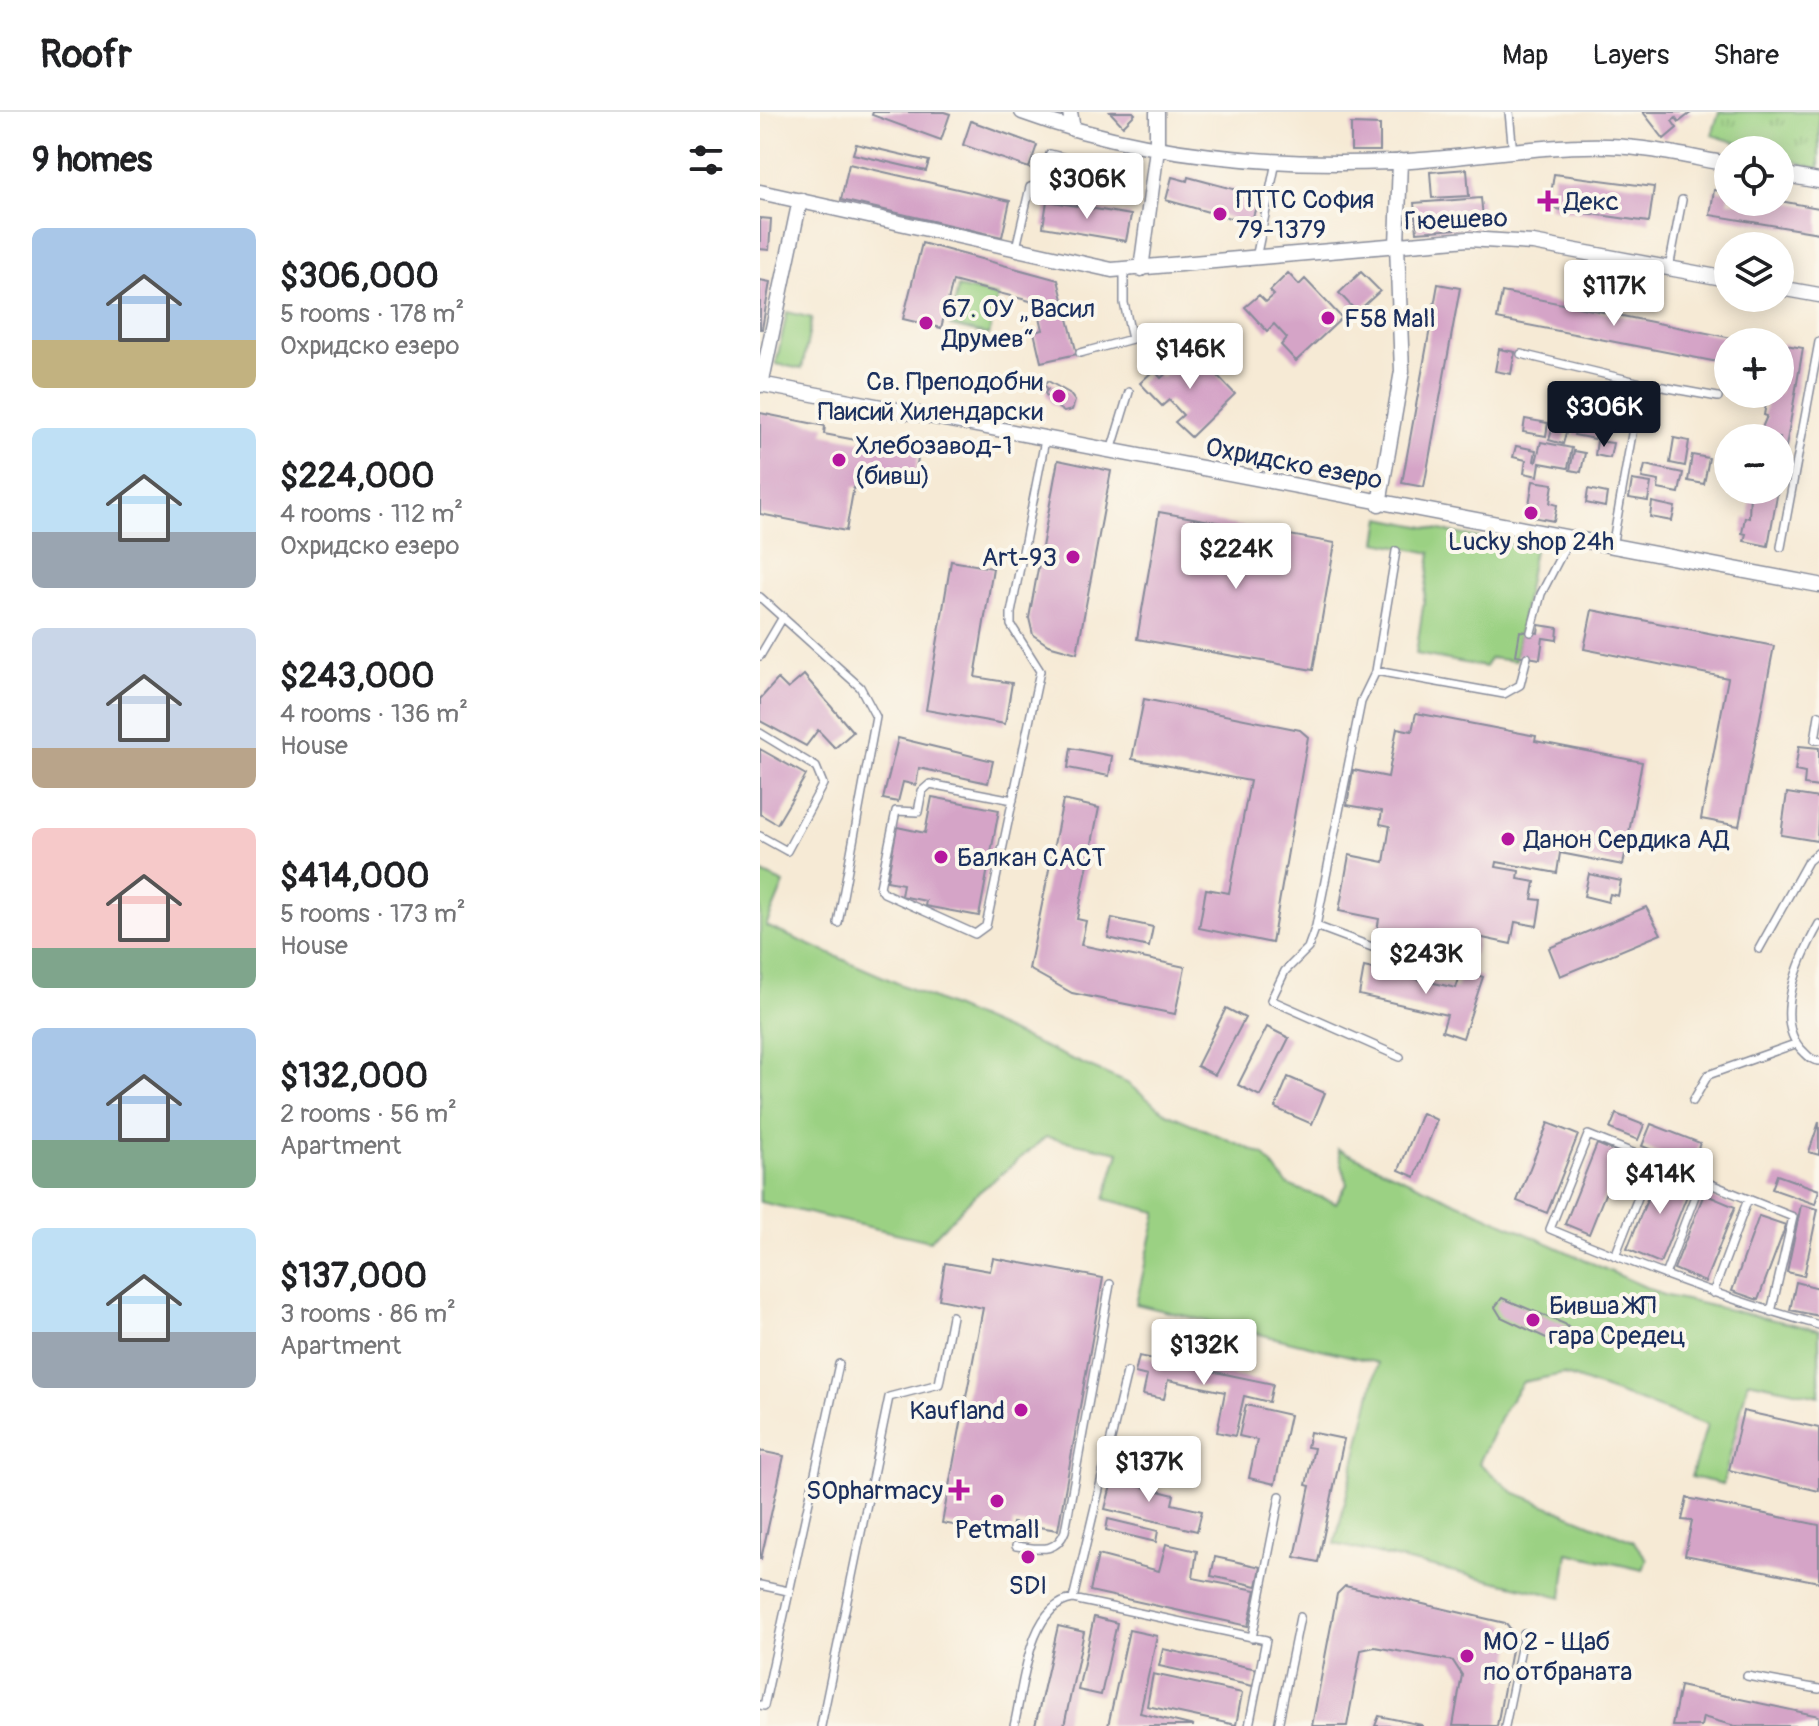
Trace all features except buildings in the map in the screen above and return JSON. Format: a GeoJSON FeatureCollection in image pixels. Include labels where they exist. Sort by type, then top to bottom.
{"type":"FeatureCollection","features":[{"type":"Feature","properties":{"kind":"street"},"geometry":{"type":"LineString","coordinates":[[1022,112],[1073,129],[1157,149],[1277,160],[1400,161],[1610,146],[1714,162]]}},
{"type":"Feature","properties":{"kind":"street"},"geometry":{"type":"LineString","coordinates":[[1070,112],[1073,129]]}},
{"type":"Feature","properties":{"kind":"street"},"geometry":{"type":"LineString","coordinates":[[1141,269],[1157,149],[1157,112]]}},
{"type":"Feature","properties":{"kind":"street"},"geometry":{"type":"LineString","coordinates":[[1379,504],[1402,371],[1397,245],[1400,161]]}},
{"type":"Feature","properties":{"kind":"street"},"geometry":{"type":"LineString","coordinates":[[1794,177],[1819,181]]}},
{"type":"Feature","properties":{"kind":"street","name":"Гюешево"},"geometry":{"type":"LineString","coordinates":[[760,192],[1099,268],[1141,269],[1397,245],[1508,239],[1714,276]]}},
{"type":"Feature","properties":{"kind":"street"},"geometry":{"type":"LineString","coordinates":[[761,384],[800,200]]}},
{"type":"Feature","properties":{"kind":"street"},"geometry":{"type":"LineString","coordinates":[[1794,291],[1819,295]]}},
{"type":"Feature","properties":{"kind":"street","name":"Охридско езеро"},"geometry":{"type":"LineString","coordinates":[[761,384],[1379,504],[1819,585]]}},
{"type":"Feature","properties":{"kind":"lane"},"geometry":{"type":"LineString","coordinates":[[1509,112],[1513,153]]}},
{"type":"Feature","properties":{"kind":"lane"},"geometry":{"type":"LineString","coordinates":[[1016,248],[1030,187],[1040,184],[1050,154],[1121,172]]}},
{"type":"Feature","properties":{"kind":"lane"},"geometry":{"type":"LineString","coordinates":[[1256,258],[1277,160]]}},
{"type":"Feature","properties":{"kind":"lane"},"geometry":{"type":"LineString","coordinates":[[1669,268],[1682,200]]}},
{"type":"Feature","properties":{"kind":"lane"},"geometry":{"type":"LineString","coordinates":[[1080,353],[1132,339],[1124,303],[1124,270]]}},
{"type":"Feature","properties":{"kind":"lane"},"geometry":{"type":"LineString","coordinates":[[1781,547],[1819,342]]}},
{"type":"Feature","properties":{"kind":"lane"},"geometry":{"type":"LineString","coordinates":[[1521,354],[1641,383],[1714,396]]}},
{"type":"Feature","properties":{"kind":"lane"},"geometry":{"type":"LineString","coordinates":[[1612,548],[1641,383]]}},
{"type":"Feature","properties":{"kind":"lane"},"geometry":{"type":"LineString","coordinates":[[1111,452],[1129,392]]}},
{"type":"Feature","properties":{"kind":"lane"},"geometry":{"type":"LineString","coordinates":[[1013,800],[930,784],[922,791],[918,812],[896,811],[880,887],[884,893],[975,934],[982,931],[1013,800],[1040,671],[1011,625],[1011,613],[1045,440]]}},
{"type":"Feature","properties":{"kind":"lane"},"geometry":{"type":"LineString","coordinates":[[1531,632],[1541,594],[1569,540]]}},
{"type":"Feature","properties":{"kind":"lane"},"geometry":{"type":"LineString","coordinates":[[1396,551],[1376,671],[1361,702],[1316,926],[1308,948],[1285,971],[1271,1000],[1400,1057]]}},
{"type":"Feature","properties":{"kind":"lane"},"geometry":{"type":"LineString","coordinates":[[760,597],[860,687],[874,708],[877,721],[838,923]]}},
{"type":"Feature","properties":{"kind":"lane"},"geometry":{"type":"LineString","coordinates":[[760,656],[783,617]]}},
{"type":"Feature","properties":{"kind":"lane"},"geometry":{"type":"LineString","coordinates":[[1376,671],[1504,694],[1520,685],[1527,657]]}},
{"type":"Feature","properties":{"kind":"lane"},"geometry":{"type":"LineString","coordinates":[[1819,715],[1815,740],[1819,740]]}},
{"type":"Feature","properties":{"kind":"lane"},"geometry":{"type":"LineString","coordinates":[[760,733],[816,767],[823,784],[787,851],[760,836]]}},
{"type":"Feature","properties":{"kind":"lane"},"geometry":{"type":"LineString","coordinates":[[1759,949],[1808,861],[1819,852]]}},
{"type":"Feature","properties":{"kind":"lane"},"geometry":{"type":"LineString","coordinates":[[1819,924],[1799,960],[1791,990],[1795,1044],[1813,1060],[1819,1061]]}},
{"type":"Feature","properties":{"kind":"lane"},"geometry":{"type":"LineString","coordinates":[[1316,926],[1372,947],[1454,964]]}},
{"type":"Feature","properties":{"kind":"lane"},"geometry":{"type":"LineString","coordinates":[[1693,1101],[1708,1075],[1795,1044]]}},
{"type":"Feature","properties":{"kind":"lane"},"geometry":{"type":"LineString","coordinates":[[1771,1312],[1793,1217],[1588,1135],[1550,1229],[1713,1293],[1771,1312],[1819,1325]]}},
{"type":"Feature","properties":{"kind":"lane"},"geometry":{"type":"LineString","coordinates":[[1615,1256],[1652,1162]]}},
{"type":"Feature","properties":{"kind":"lane"},"geometry":{"type":"LineString","coordinates":[[1665,1275],[1701,1180]]}},
{"type":"Feature","properties":{"kind":"lane"},"geometry":{"type":"LineString","coordinates":[[1713,1293],[1748,1199]]}},
{"type":"Feature","properties":{"kind":"lane"},"geometry":{"type":"LineString","coordinates":[[1016,1546],[1050,1549],[1060,1542],[1065,1531],[1110,1284]]}},
{"type":"Feature","properties":{"kind":"lane"},"geometry":{"type":"LineString","coordinates":[[821,1726],[889,1397],[939,1384],[952,1316]]}},
{"type":"Feature","properties":{"kind":"lane"},"geometry":{"type":"LineString","coordinates":[[760,1705],[764,1706],[839,1364]]}},
{"type":"Feature","properties":{"kind":"lane"},"geometry":{"type":"LineString","coordinates":[[1073,1599],[1127,1372]]}},
{"type":"Feature","properties":{"kind":"lane"},"geometry":{"type":"LineString","coordinates":[[1252,1638],[1280,1496]]}},
{"type":"Feature","properties":{"kind":"lane"},"geometry":{"type":"LineString","coordinates":[[760,1585],[788,1591]]}},
{"type":"Feature","properties":{"kind":"lane"},"geometry":{"type":"LineString","coordinates":[[1014,1726],[1038,1628],[1054,1605],[1073,1599],[1266,1640],[1249,1726]]}},
{"type":"Feature","properties":{"kind":"lane"},"geometry":{"type":"LineString","coordinates":[[1278,1726],[1300,1617]]}},
{"type":"Feature","properties":{"kind":"lane"},"geometry":{"type":"LineString","coordinates":[[1505,1726],[1524,1634]]}},
{"type":"Feature","properties":{"kind":"lane"},"geometry":{"type":"LineString","coordinates":[[1747,1676],[1819,1689]]}},
{"type":"Feature","properties":{"kind":"green space"},"geometry":{"type":"Polygon","coordinates":[[[1719,112],[1819,112],[1819,169],[1794,161],[1794,136],[1712,135],[1719,112]]]}},
{"type":"Feature","properties":{"kind":"green space"},"geometry":{"type":"Polygon","coordinates":[[[958,287],[998,296],[989,335],[950,326],[958,287]]]}},
{"type":"Feature","properties":{"kind":"green space"},"geometry":{"type":"Polygon","coordinates":[[[787,312],[812,318],[802,369],[776,364],[787,312]]]}},
{"type":"Feature","properties":{"kind":"green space"},"geometry":{"type":"Polygon","coordinates":[[[1381,518],[1534,549],[1515,661],[1490,658],[1485,667],[1416,654],[1431,553],[1377,542],[1381,518]]]}},
{"type":"Feature","properties":{"kind":"green space"},"geometry":{"type":"Polygon","coordinates":[[[760,872],[784,883],[766,926],[1127,1083],[1166,1113],[1264,1155],[1288,1185],[1336,1203],[1347,1184],[1338,1149],[1663,1295],[1819,1330],[1819,1396],[1748,1381],[1723,1484],[1691,1477],[1707,1425],[1563,1374],[1523,1382],[1504,1410],[1479,1463],[1513,1492],[1633,1541],[1647,1559],[1643,1570],[1568,1553],[1562,1597],[1335,1544],[1378,1363],[1136,1304],[1157,1212],[1105,1199],[1119,1152],[1046,1137],[973,1197],[930,1241],[760,1202],[760,872]]]}},
{"type":"Feature","properties":{"kind":"place","name":"Декс"},"geometry":{"type":"Point","coordinates":[1548,201]}},
{"type":"Feature","properties":{"kind":"place","name":"ПТТС София 79-1379"},"geometry":{"type":"Point","coordinates":[1220,214]}},
{"type":"Feature","properties":{"kind":"place","name":"F58 Mall"},"geometry":{"type":"Point","coordinates":[1328,318]}},
{"type":"Feature","properties":{"kind":"place","name":"67. ОУ „Васил Друмев“"},"geometry":{"type":"Point","coordinates":[926,323]}},
{"type":"Feature","properties":{"kind":"place","name":"Св. Преподобни Паисий Хилендарски"},"geometry":{"type":"Point","coordinates":[1059,396]}},
{"type":"Feature","properties":{"kind":"place","name":"Хлебозавод-1 (бивш)"},"geometry":{"type":"Point","coordinates":[839,460]}},
{"type":"Feature","properties":{"kind":"place","name":"Lucky shop 24h"},"geometry":{"type":"Point","coordinates":[1531,513]}},
{"type":"Feature","properties":{"kind":"place","name":"Art-93"},"geometry":{"type":"Point","coordinates":[1073,557]}},
{"type":"Feature","properties":{"kind":"place","name":"Данон Сердика АД"},"geometry":{"type":"Point","coordinates":[1508,839]}},
{"type":"Feature","properties":{"kind":"place","name":"Балкан САСТ"},"geometry":{"type":"Point","coordinates":[941,857]}},
{"type":"Feature","properties":{"kind":"place","name":"Бивша ЖП гара Средец"},"geometry":{"type":"Point","coordinates":[1533,1320]}},
{"type":"Feature","properties":{"kind":"place","name":"Kaufland"},"geometry":{"type":"Point","coordinates":[1021,1410]}},
{"type":"Feature","properties":{"kind":"place","name":"SOpharmacy"},"geometry":{"type":"Point","coordinates":[959,1490]}},
{"type":"Feature","properties":{"kind":"place","name":"Petmall"},"geometry":{"type":"Point","coordinates":[997,1501]}},
{"type":"Feature","properties":{"kind":"place","name":"SDI"},"geometry":{"type":"Point","coordinates":[1028,1557]}},
{"type":"Feature","properties":{"kind":"place","name":"МО 2 - Щаб по отбраната"},"geometry":{"type":"Point","coordinates":[1467,1656]}}]}
